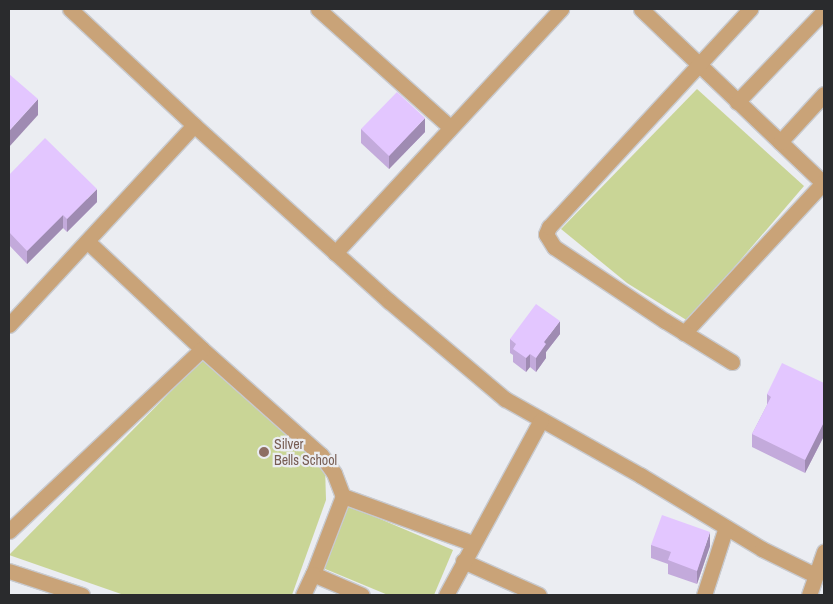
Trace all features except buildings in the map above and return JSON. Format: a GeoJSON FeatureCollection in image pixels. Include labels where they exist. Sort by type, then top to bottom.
{"type":"FeatureCollection","features":[{"type":"Feature","properties":{"kind":"street"},"geometry":{"type":"LineString","coordinates":[[70,9],[335,253],[505,399],[762,549],[815,576]]}},
{"type":"Feature","properties":{"kind":"street"},"geometry":{"type":"LineString","coordinates":[[318,9],[450,128]]}},
{"type":"Feature","properties":{"kind":"street"},"geometry":{"type":"LineString","coordinates":[[335,253],[561,9]]}},
{"type":"Feature","properties":{"kind":"street"},"geometry":{"type":"LineString","coordinates":[[732,362],[684,333],[554,247],[546,234],[549,227],[697,64],[750,9]]}},
{"type":"Feature","properties":{"kind":"street"},"geometry":{"type":"LineString","coordinates":[[648,11],[697,64],[824,183],[684,333]]}},
{"type":"Feature","properties":{"kind":"street"},"geometry":{"type":"LineString","coordinates":[[737,102],[824,11]]}},
{"type":"Feature","properties":{"kind":"street"},"geometry":{"type":"LineString","coordinates":[[780,142],[824,94]]}},
{"type":"Feature","properties":{"kind":"street"},"geometry":{"type":"LineString","coordinates":[[9,325],[88,242],[194,125]]}},
{"type":"Feature","properties":{"kind":"street"},"geometry":{"type":"LineString","coordinates":[[88,242],[202,349],[321,455],[334,474],[343,496],[304,595]]}},
{"type":"Feature","properties":{"kind":"street"},"geometry":{"type":"LineString","coordinates":[[9,532],[202,349]]}},
{"type":"Feature","properties":{"kind":"street"},"geometry":{"type":"LineString","coordinates":[[446,595],[472,543],[541,420]]}},
{"type":"Feature","properties":{"kind":"street"},"geometry":{"type":"LineString","coordinates":[[343,496],[472,543]]}},
{"type":"Feature","properties":{"kind":"street"},"geometry":{"type":"LineString","coordinates":[[704,595],[726,527]]}},
{"type":"Feature","properties":{"kind":"street"},"geometry":{"type":"LineString","coordinates":[[808,595],[824,552]]}},
{"type":"Feature","properties":{"kind":"street"},"geometry":{"type":"LineString","coordinates":[[463,561],[517,591],[539,595]]}},
{"type":"Feature","properties":{"kind":"street"},"geometry":{"type":"LineString","coordinates":[[9,571],[82,595]]}},
{"type":"Feature","properties":{"kind":"street"},"geometry":{"type":"LineString","coordinates":[[312,574],[362,595]]}},
{"type":"Feature","properties":{"kind":"green space"},"geometry":{"type":"Polygon","coordinates":[[[697,89],[804,186],[688,321],[627,283],[561,229],[697,89]]]}},
{"type":"Feature","properties":{"kind":"green space"},"geometry":{"type":"Polygon","coordinates":[[[204,358],[325,466],[326,500],[292,595],[124,595],[9,555],[204,358]]]}},
{"type":"Feature","properties":{"kind":"green space"},"geometry":{"type":"Polygon","coordinates":[[[345,504],[453,550],[434,595],[388,595],[318,566],[345,504]]]}},
{"type":"Feature","properties":{"kind":"place","name":"Silver Bells School"},"geometry":{"type":"Point","coordinates":[264,452]}}]}
